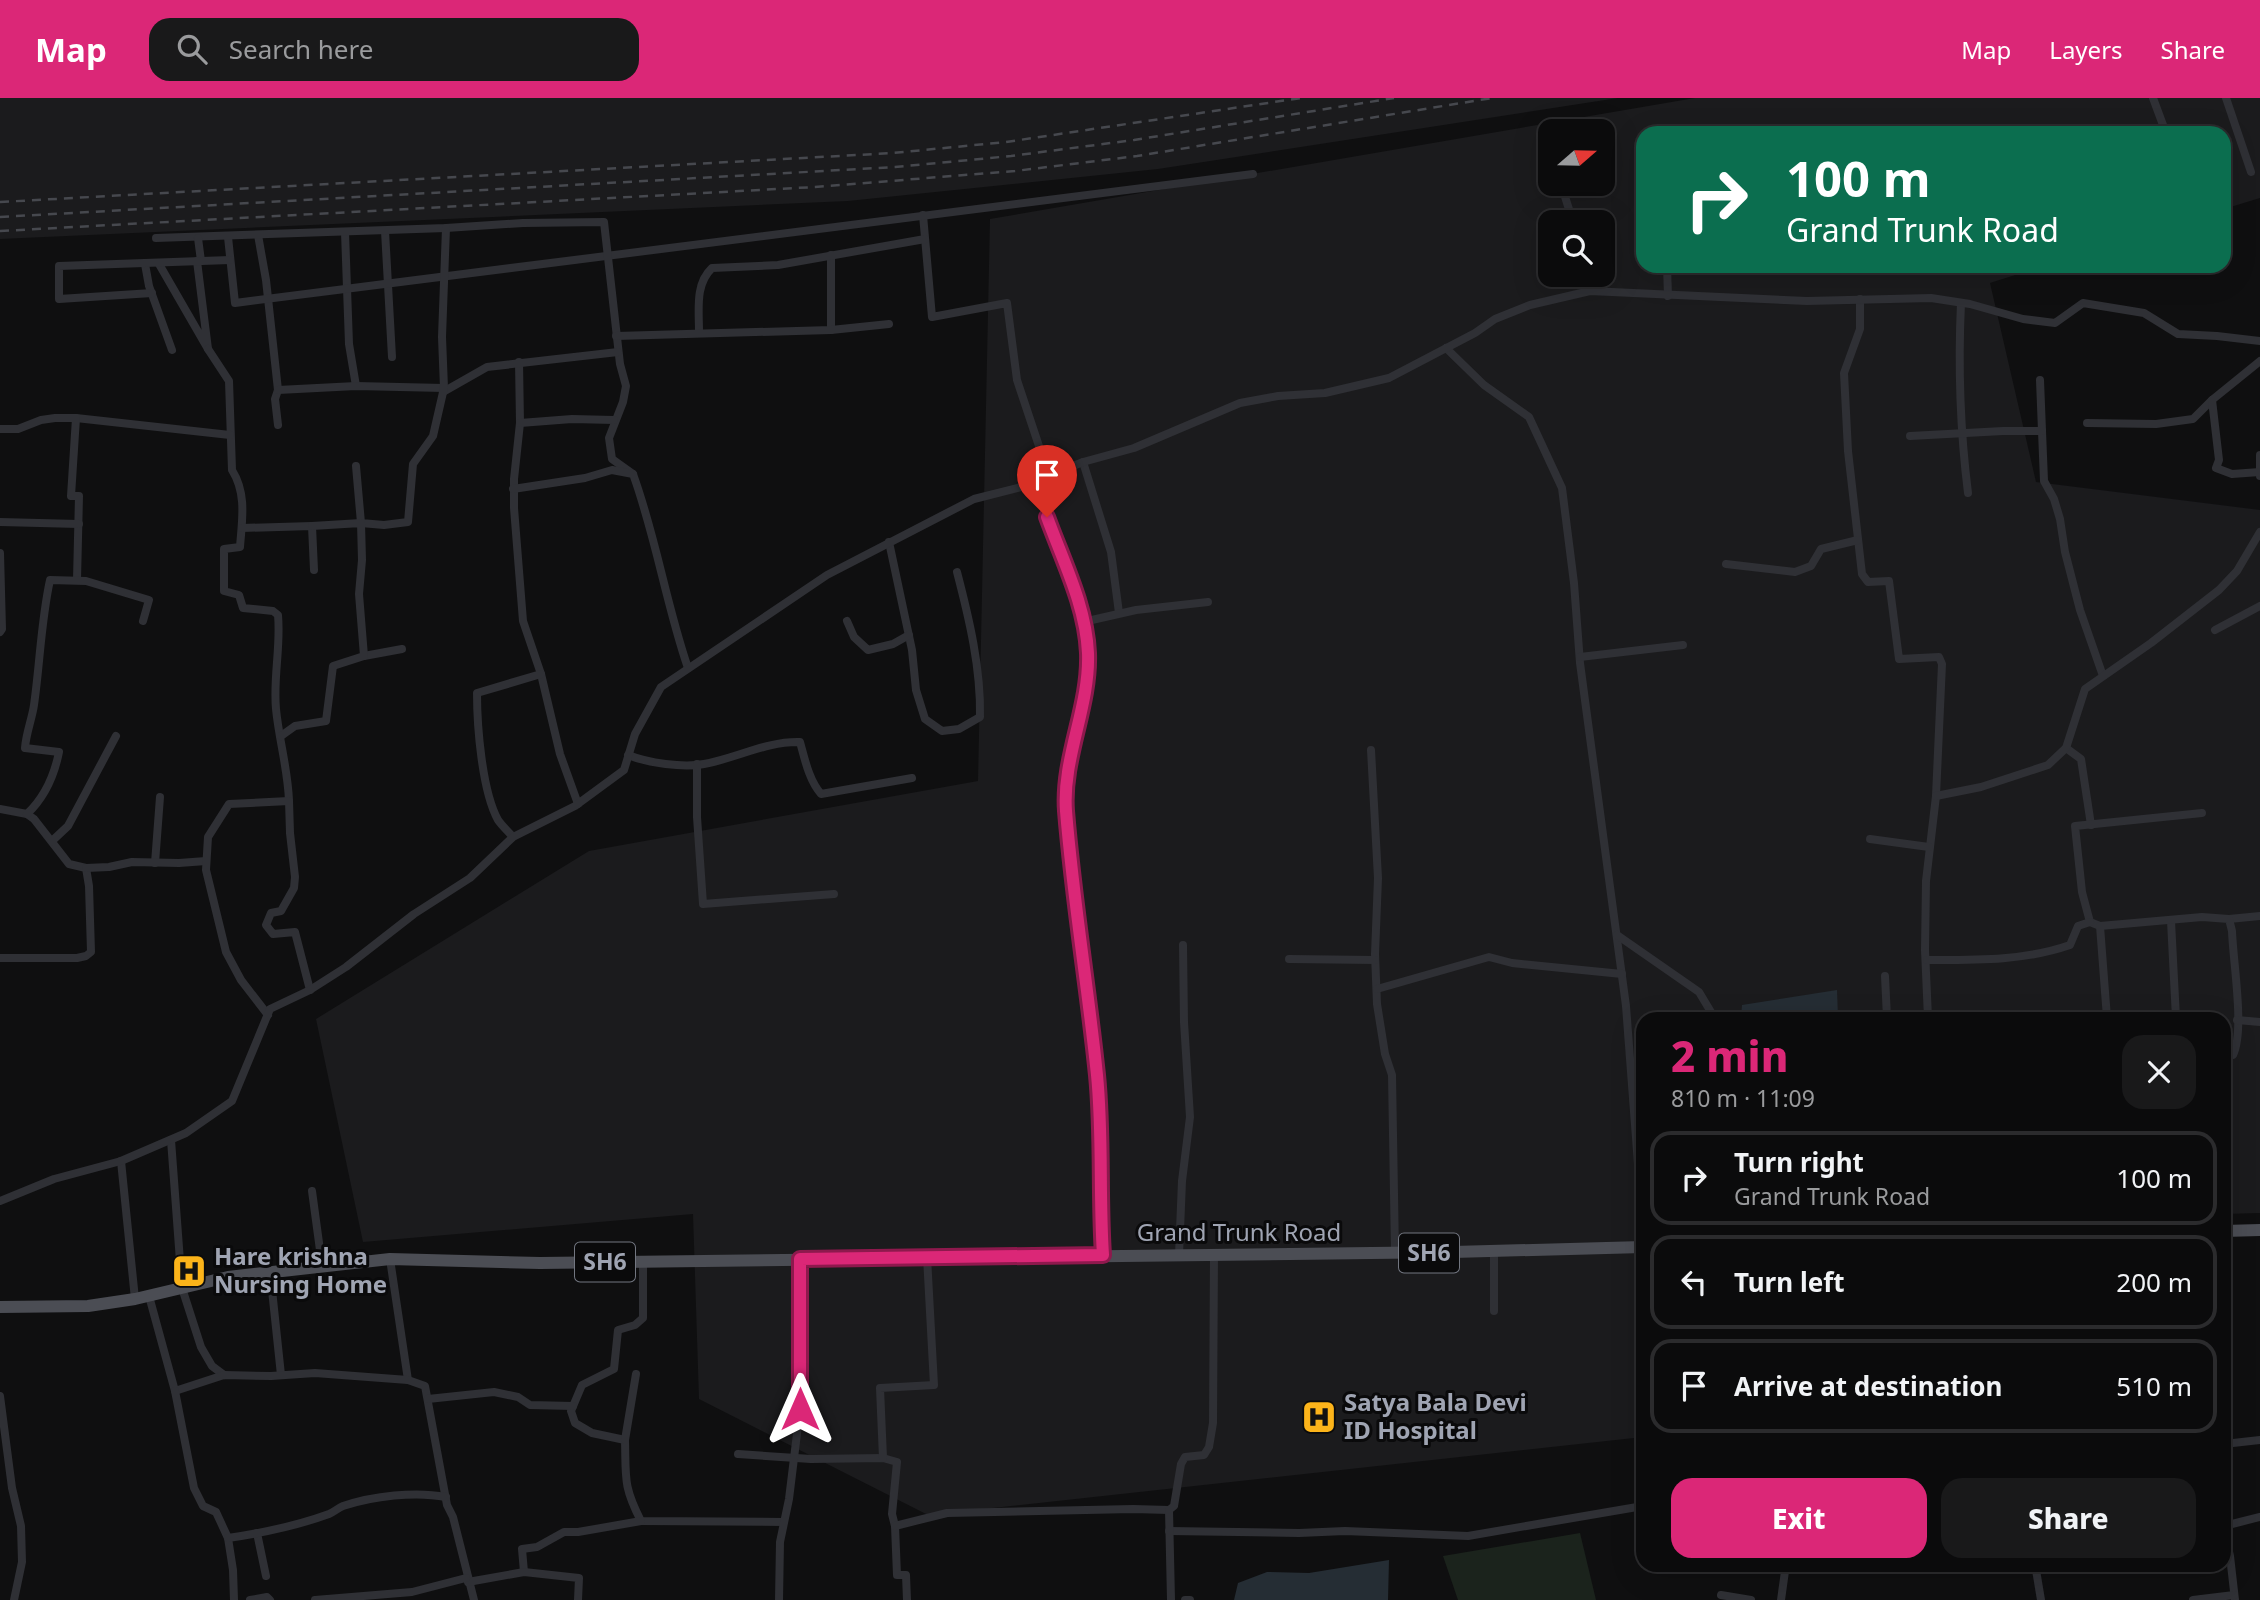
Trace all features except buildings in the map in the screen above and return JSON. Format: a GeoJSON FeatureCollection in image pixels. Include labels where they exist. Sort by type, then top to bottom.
{"type":"FeatureCollection","features":[{"type":"Feature","properties":{"kind":"main road"},"geometry":{"type":"LineString","coordinates":[[2231,1231],[2260,1230]]}},
{"type":"Feature","properties":{"kind":"main road","name":"Grand Trunk Road"},"geometry":{"type":"LineString","coordinates":[[0,1307],[88,1306],[142,1298],[228,1277],[390,1259],[540,1263],[1395,1253],[1636,1247]]}},
{"type":"Feature","properties":{"kind":"street"},"geometry":{"type":"LineString","coordinates":[[2153,98],[2163,126]]}},
{"type":"Feature","properties":{"kind":"street"},"geometry":{"type":"LineString","coordinates":[[2226,98],[2251,173]]}},
{"type":"Feature","properties":{"kind":"street"},"geometry":{"type":"LineString","coordinates":[[228,237],[235,303],[1253,174]]}},
{"type":"Feature","properties":{"kind":"street"},"geometry":{"type":"LineString","coordinates":[[923,215],[932,317],[1007,303],[1017,380],[1049,476]]}},
{"type":"Feature","properties":{"kind":"street"},"geometry":{"type":"LineString","coordinates":[[156,238],[604,222],[618,352],[626,386],[623,402],[609,438],[612,459],[633,474],[671,616],[688,668]]}},
{"type":"Feature","properties":{"kind":"street"},"geometry":{"type":"LineString","coordinates":[[242,527],[361,523],[384,525],[408,522],[413,464],[433,436],[444,390],[442,337],[446,228]]}},
{"type":"Feature","properties":{"kind":"street"},"geometry":{"type":"LineString","coordinates":[[385,230],[393,357]]}},
{"type":"Feature","properties":{"kind":"street"},"geometry":{"type":"LineString","coordinates":[[345,232],[349,344],[356,386]]}},
{"type":"Feature","properties":{"kind":"street"},"geometry":{"type":"LineString","coordinates":[[258,235],[278,390],[275,399],[278,425]]}},
{"type":"Feature","properties":{"kind":"street"},"geometry":{"type":"LineString","coordinates":[[198,238],[208,349]]}},
{"type":"Feature","properties":{"kind":"street"},"geometry":{"type":"LineString","coordinates":[[699,332],[703,276],[712,268],[778,265],[925,239]]}},
{"type":"Feature","properties":{"kind":"street"},"geometry":{"type":"LineString","coordinates":[[831,255],[831,330]]}},
{"type":"Feature","properties":{"kind":"street"},"geometry":{"type":"LineString","coordinates":[[152,293],[59,299],[59,266],[230,260]]}},
{"type":"Feature","properties":{"kind":"street"},"geometry":{"type":"LineString","coordinates":[[145,264],[152,293],[172,349]]}},
{"type":"Feature","properties":{"kind":"street"},"geometry":{"type":"LineString","coordinates":[[159,264],[229,381],[232,470],[239,481],[244,503],[240,548],[224,549],[223,591],[239,595],[243,608],[273,611],[278,615],[281,640],[276,700],[289,781],[289,833],[295,877],[294,888],[281,911],[271,913],[266,925],[274,934],[295,932],[310,990]]}},
{"type":"Feature","properties":{"kind":"street"},"geometry":{"type":"LineString","coordinates":[[1667,273],[1668,296]]}},
{"type":"Feature","properties":{"kind":"street"},"geometry":{"type":"LineString","coordinates":[[1589,287],[1590,291]]}},
{"type":"Feature","properties":{"kind":"street"},"geometry":{"type":"LineString","coordinates":[[0,1201],[54,1179],[121,1161],[171,1140],[186,1133],[232,1101],[270,1009],[310,990],[346,967],[414,914],[470,878],[513,836],[578,804],[624,770],[635,734],[661,687],[827,575],[974,499],[1021,487],[1083,462],[1134,447],[1240,402],[1325,393],[1389,378],[1475,333],[1495,319],[1518,310],[1590,291],[1807,301],[1931,298],[2023,319],[2055,323],[2083,303],[2144,313],[2178,334],[2260,341]]}},
{"type":"Feature","properties":{"kind":"street"},"geometry":{"type":"LineString","coordinates":[[1860,299],[1860,329],[1844,373],[1848,451],[1862,575],[1868,582],[1889,581],[1899,659],[1939,657],[1942,664],[1936,796],[1926,881],[1928,1012]]}},
{"type":"Feature","properties":{"kind":"street"},"geometry":{"type":"LineString","coordinates":[[1961,303],[1961,434],[1968,493]]}},
{"type":"Feature","properties":{"kind":"street"},"geometry":{"type":"LineString","coordinates":[[617,336],[831,330],[889,324]]}},
{"type":"Feature","properties":{"kind":"street"},"geometry":{"type":"LineString","coordinates":[[1446,348],[1484,386],[1529,418],[1562,488],[1580,657],[1622,974],[1636,1145]]}},
{"type":"Feature","properties":{"kind":"street"},"geometry":{"type":"LineString","coordinates":[[278,390],[356,386],[444,390],[487,366],[618,352]]}},
{"type":"Feature","properties":{"kind":"street"},"geometry":{"type":"LineString","coordinates":[[2087,423],[2156,424],[2193,419],[2260,361]]}},
{"type":"Feature","properties":{"kind":"street"},"geometry":{"type":"LineString","coordinates":[[519,362],[520,423],[513,489],[523,621],[541,674],[556,744],[578,804]]}},
{"type":"Feature","properties":{"kind":"street"},"geometry":{"type":"LineString","coordinates":[[2040,380],[2044,481],[2054,499],[2080,610],[2103,676]]}},
{"type":"Feature","properties":{"kind":"street"},"geometry":{"type":"LineString","coordinates":[[2212,400],[2219,460],[2216,468],[2232,474],[2260,474],[2260,455]]}},
{"type":"Feature","properties":{"kind":"street"},"geometry":{"type":"LineString","coordinates":[[0,429],[18,429],[48,419],[76,418],[230,435]]}},
{"type":"Feature","properties":{"kind":"street"},"geometry":{"type":"LineString","coordinates":[[76,418],[71,496],[79,496],[77,580]]}},
{"type":"Feature","properties":{"kind":"street"},"geometry":{"type":"LineString","coordinates":[[520,423],[572,419],[614,420]]}},
{"type":"Feature","properties":{"kind":"street"},"geometry":{"type":"LineString","coordinates":[[1910,436],[2042,431]]}},
{"type":"Feature","properties":{"kind":"street"},"geometry":{"type":"LineString","coordinates":[[1083,462],[1111,552],[1119,613]]}},
{"type":"Feature","properties":{"kind":"street"},"geometry":{"type":"LineString","coordinates":[[356,466],[363,536],[359,604],[364,656]]}},
{"type":"Feature","properties":{"kind":"street"},"geometry":{"type":"LineString","coordinates":[[513,489],[585,478],[612,470],[633,474]]}},
{"type":"Feature","properties":{"kind":"street"},"geometry":{"type":"LineString","coordinates":[[1037,481],[1047,517],[1079,600],[1088,653],[1084,695],[1070,762],[1066,808],[1097,1076],[1103,1255]]}},
{"type":"Feature","properties":{"kind":"street"},"geometry":{"type":"LineString","coordinates":[[0,522],[79,524]]}},
{"type":"Feature","properties":{"kind":"street"},"geometry":{"type":"LineString","coordinates":[[312,526],[314,570]]}},
{"type":"Feature","properties":{"kind":"street"},"geometry":{"type":"LineString","coordinates":[[1936,796],[1981,787],[2048,765],[2066,748],[2085,689],[2151,643],[2219,590],[2237,571],[2260,533]]}},
{"type":"Feature","properties":{"kind":"street"},"geometry":{"type":"LineString","coordinates":[[1726,564],[1795,572],[1811,566],[1822,549],[1858,540]]}},
{"type":"Feature","properties":{"kind":"street"},"geometry":{"type":"LineString","coordinates":[[889,542],[909,635],[916,690],[925,719],[942,731],[959,729],[980,717],[978,679],[957,572]]}},
{"type":"Feature","properties":{"kind":"street"},"geometry":{"type":"LineString","coordinates":[[0,553],[0,632]]}},
{"type":"Feature","properties":{"kind":"street"},"geometry":{"type":"LineString","coordinates":[[27,814],[50,784],[59,752],[25,748],[34,708],[39,647],[50,580],[77,580],[149,600],[143,621]]}},
{"type":"Feature","properties":{"kind":"street"},"geometry":{"type":"LineString","coordinates":[[1083,622],[1100,620],[1119,613],[1208,601]]}},
{"type":"Feature","properties":{"kind":"street"},"geometry":{"type":"LineString","coordinates":[[2215,630],[2260,606]]}},
{"type":"Feature","properties":{"kind":"street"},"geometry":{"type":"LineString","coordinates":[[847,621],[854,637],[868,650],[893,644],[909,635]]}},
{"type":"Feature","properties":{"kind":"street"},"geometry":{"type":"LineString","coordinates":[[1580,657],[1683,645]]}},
{"type":"Feature","properties":{"kind":"street"},"geometry":{"type":"LineString","coordinates":[[281,736],[295,726],[326,721],[333,666],[364,656],[402,649]]}},
{"type":"Feature","properties":{"kind":"street"},"geometry":{"type":"LineString","coordinates":[[513,836],[498,820],[488,791],[480,740],[477,693],[541,674]]}},
{"type":"Feature","properties":{"kind":"street"},"geometry":{"type":"LineString","coordinates":[[52,841],[68,825],[117,736]]}},
{"type":"Feature","properties":{"kind":"street"},"geometry":{"type":"LineString","coordinates":[[628,755],[643,761],[697,764],[761,748],[800,742],[816,788],[821,794],[912,778]]}},
{"type":"Feature","properties":{"kind":"street"},"geometry":{"type":"LineString","coordinates":[[2066,748],[2081,759],[2091,825]]}},
{"type":"Feature","properties":{"kind":"street"},"geometry":{"type":"LineString","coordinates":[[1371,750],[1378,878],[1375,960],[1385,1054],[1392,1076],[1395,1253]]}},
{"type":"Feature","properties":{"kind":"street"},"geometry":{"type":"LineString","coordinates":[[697,764],[697,817],[703,904],[834,894]]}},
{"type":"Feature","properties":{"kind":"street"},"geometry":{"type":"LineString","coordinates":[[155,863],[160,797]]}},
{"type":"Feature","properties":{"kind":"street"},"geometry":{"type":"LineString","coordinates":[[268,1014],[241,980],[226,952],[209,882],[206,861],[208,837],[229,804],[289,801]]}},
{"type":"Feature","properties":{"kind":"street"},"geometry":{"type":"LineString","coordinates":[[0,809],[27,814],[34,819],[69,864],[86,868],[132,862],[206,861]]}},
{"type":"Feature","properties":{"kind":"street"},"geometry":{"type":"LineString","coordinates":[[2090,922],[2082,892],[2075,826],[2202,813]]}},
{"type":"Feature","properties":{"kind":"street"},"geometry":{"type":"LineString","coordinates":[[1870,839],[1929,847]]}},
{"type":"Feature","properties":{"kind":"street"},"geometry":{"type":"LineString","coordinates":[[0,958],[77,958],[91,952],[86,868]]}},
{"type":"Feature","properties":{"kind":"street"},"geometry":{"type":"LineString","coordinates":[[1927,960],[1969,960],[2043,954],[2070,945],[2078,926],[2090,922],[2100,926],[2202,917],[2229,919],[2260,916]]}},
{"type":"Feature","properties":{"kind":"street"},"geometry":{"type":"LineString","coordinates":[[2229,919],[2238,1020],[2237,1047],[2231,1055]]}},
{"type":"Feature","properties":{"kind":"street"},"geometry":{"type":"LineString","coordinates":[[2171,920],[2176,1012]]}},
{"type":"Feature","properties":{"kind":"street"},"geometry":{"type":"LineString","coordinates":[[2100,926],[2107,1012]]}},
{"type":"Feature","properties":{"kind":"street"},"geometry":{"type":"LineString","coordinates":[[1617,934],[1699,992],[1711,1012]]}},
{"type":"Feature","properties":{"kind":"street"},"geometry":{"type":"LineString","coordinates":[[1179,1255],[1182,1181],[1190,1117],[1184,1022],[1183,945]]}},
{"type":"Feature","properties":{"kind":"street"},"geometry":{"type":"LineString","coordinates":[[1377,989],[1489,957],[1622,974]]}},
{"type":"Feature","properties":{"kind":"street"},"geometry":{"type":"LineString","coordinates":[[1289,959],[1375,960]]}},
{"type":"Feature","properties":{"kind":"street"},"geometry":{"type":"LineString","coordinates":[[1885,976],[1887,1012]]}},
{"type":"Feature","properties":{"kind":"street"},"geometry":{"type":"LineString","coordinates":[[2238,1020],[2260,1022]]}},
{"type":"Feature","properties":{"kind":"street"},"geometry":{"type":"LineString","coordinates":[[171,1140],[182,1288],[201,1347],[212,1366],[224,1375]]}},
{"type":"Feature","properties":{"kind":"street"},"geometry":{"type":"LineString","coordinates":[[121,1161],[142,1298],[175,1391],[194,1488],[203,1506],[216,1512],[228,1538],[234,1600]]}},
{"type":"Feature","properties":{"kind":"street"},"geometry":{"type":"LineString","coordinates":[[312,1191],[323,1265]]}},
{"type":"Feature","properties":{"kind":"street"},"geometry":{"type":"LineString","coordinates":[[1494,1251],[1494,1311]]}},
{"type":"Feature","properties":{"kind":"street"},"geometry":{"type":"LineString","coordinates":[[895,1526],[947,1513],[1169,1510],[1174,1506],[1181,1464],[1185,1457],[1204,1455],[1209,1447],[1213,1423],[1214,1254]]}},
{"type":"Feature","properties":{"kind":"street"},"geometry":{"type":"LineString","coordinates":[[883,1458],[880,1388],[934,1385],[927,1257]]}},
{"type":"Feature","properties":{"kind":"street"},"geometry":{"type":"LineString","coordinates":[[390,1259],[408,1380]]}},
{"type":"Feature","properties":{"kind":"street"},"geometry":{"type":"LineString","coordinates":[[779,1600],[780,1542],[789,1499],[800,1409],[800,1259]]}},
{"type":"Feature","properties":{"kind":"street"},"geometry":{"type":"LineString","coordinates":[[625,1440],[592,1433],[575,1423],[571,1411],[582,1385],[614,1369],[618,1330],[635,1325],[643,1318],[643,1261]]}},
{"type":"Feature","properties":{"kind":"street"},"geometry":{"type":"LineString","coordinates":[[270,1271],[281,1376]]}},
{"type":"Feature","properties":{"kind":"street"},"geometry":{"type":"LineString","coordinates":[[175,1391],[224,1375],[240,1377],[315,1373],[408,1380],[425,1386],[446,1497],[474,1600]]}},
{"type":"Feature","properties":{"kind":"street"},"geometry":{"type":"LineString","coordinates":[[636,1374],[625,1440],[624,1476],[628,1497],[641,1521]]}},
{"type":"Feature","properties":{"kind":"street"},"geometry":{"type":"LineString","coordinates":[[428,1399],[494,1392],[518,1397],[530,1405],[573,1406]]}},
{"type":"Feature","properties":{"kind":"street"},"geometry":{"type":"LineString","coordinates":[[0,1396],[12,1488],[21,1526],[22,1562],[14,1600]]}},
{"type":"Feature","properties":{"kind":"street"},"geometry":{"type":"LineString","coordinates":[[2231,1443],[2260,1440]]}},
{"type":"Feature","properties":{"kind":"street"},"geometry":{"type":"LineString","coordinates":[[738,1454],[794,1458],[883,1458],[897,1462],[892,1514],[897,1576],[906,1575],[907,1600]]}},
{"type":"Feature","properties":{"kind":"street"},"geometry":{"type":"LineString","coordinates":[[228,1538],[257,1534],[332,1513],[340,1507],[360,1502],[429,1494],[446,1497]]}},
{"type":"Feature","properties":{"kind":"street"},"geometry":{"type":"LineString","coordinates":[[1169,1531],[1345,1531],[1468,1536],[1636,1507]]}},
{"type":"Feature","properties":{"kind":"street"},"geometry":{"type":"LineString","coordinates":[[1169,1510],[1171,1600]]}},
{"type":"Feature","properties":{"kind":"street"},"geometry":{"type":"LineString","coordinates":[[2231,1525],[2260,1517]]}},
{"type":"Feature","properties":{"kind":"street"},"geometry":{"type":"LineString","coordinates":[[524,1572],[522,1549],[537,1547],[564,1532],[641,1521],[783,1522]]}},
{"type":"Feature","properties":{"kind":"street"},"geometry":{"type":"LineString","coordinates":[[257,1534],[266,1576]]}},
{"type":"Feature","properties":{"kind":"street"},"geometry":{"type":"LineString","coordinates":[[314,1600],[412,1592],[467,1580],[524,1572],[579,1578],[578,1600]]}},
{"type":"Feature","properties":{"kind":"street"},"geometry":{"type":"LineString","coordinates":[[1781,1600],[1785,1572]]}},
{"type":"Feature","properties":{"kind":"street"},"geometry":{"type":"LineString","coordinates":[[2036,1572],[2041,1600]]}},
{"type":"Feature","properties":{"kind":"street"},"geometry":{"type":"LineString","coordinates":[[2193,1600],[2234,1598],[2230,1572]]}},
{"type":"Feature","properties":{"kind":"street"},"geometry":{"type":"LineString","coordinates":[[1721,1595],[1751,1600]]}},
{"type":"Feature","properties":{"kind":"street"},"geometry":{"type":"LineString","coordinates":[[250,1600],[267,1597],[270,1600]]}},
{"type":"Feature","properties":{"kind":"shaded area"},"geometry":{"type":"Polygon","coordinates":[[[0,98],[1618,98],[1158,169],[848,201],[0,239],[0,98]]]}},
{"type":"Feature","properties":{"kind":"shaded area"},"geometry":{"type":"Polygon","coordinates":[[[1695,98],[2260,98],[2260,198],[2231,207],[2231,126],[1636,126],[1636,273],[2021,273],[1990,283],[2036,482],[2260,510],[2260,1213],[2231,1214],[2231,1012],[1636,1012],[1636,1438],[928,1515],[699,1399],[693,1214],[363,1242],[316,1019],[589,851],[978,781],[990,219],[1538,125],[1538,196],[1615,196],[1615,119],[1573,119],[1695,98]]]}},
{"type":"Feature","properties":{"kind":"shaded area"},"geometry":{"type":"Polygon","coordinates":[[[1837,990],[1838,1012],[1741,1012],[1742,1005],[1837,990]]]}},
{"type":"Feature","properties":{"kind":"shaded area"},"geometry":{"type":"Polygon","coordinates":[[[1580,1533],[1596,1600],[1458,1600],[1443,1556],[1580,1533]]]}},
{"type":"Feature","properties":{"kind":"shaded area"},"geometry":{"type":"Polygon","coordinates":[[[1389,1560],[1388,1600],[1234,1600],[1238,1583],[1267,1572],[1309,1573],[1389,1560]]]}},
{"type":"Feature","properties":{"kind":"railway"},"geometry":{"type":"LineString","coordinates":[[0,202],[893,153],[1006,142],[1301,98]]}},
{"type":"Feature","properties":{"kind":"railway"},"geometry":{"type":"LineString","coordinates":[[0,217],[895,167],[1134,140],[1394,98]]}},
{"type":"Feature","properties":{"kind":"railway"},"geometry":{"type":"LineString","coordinates":[[0,231],[815,187],[1015,171],[1137,156],[1492,98]]}},
{"type":"Feature","properties":{"kind":"place","name":"Hare krishna Nursing Home"},"geometry":{"type":"Point","coordinates":[189,1271]}},
{"type":"Feature","properties":{"kind":"place","name":"Satya Bala Devi ID Hospital"},"geometry":{"type":"Point","coordinates":[1319,1417]}},
{"type":"Feature","properties":{"kind":"route"},"geometry":{"type":"LineString","coordinates":[[800,1409],[800,1259],[1103,1255],[1097,1076],[1066,808],[1070,762],[1084,695],[1088,653],[1079,600],[1047,517]]}}]}
